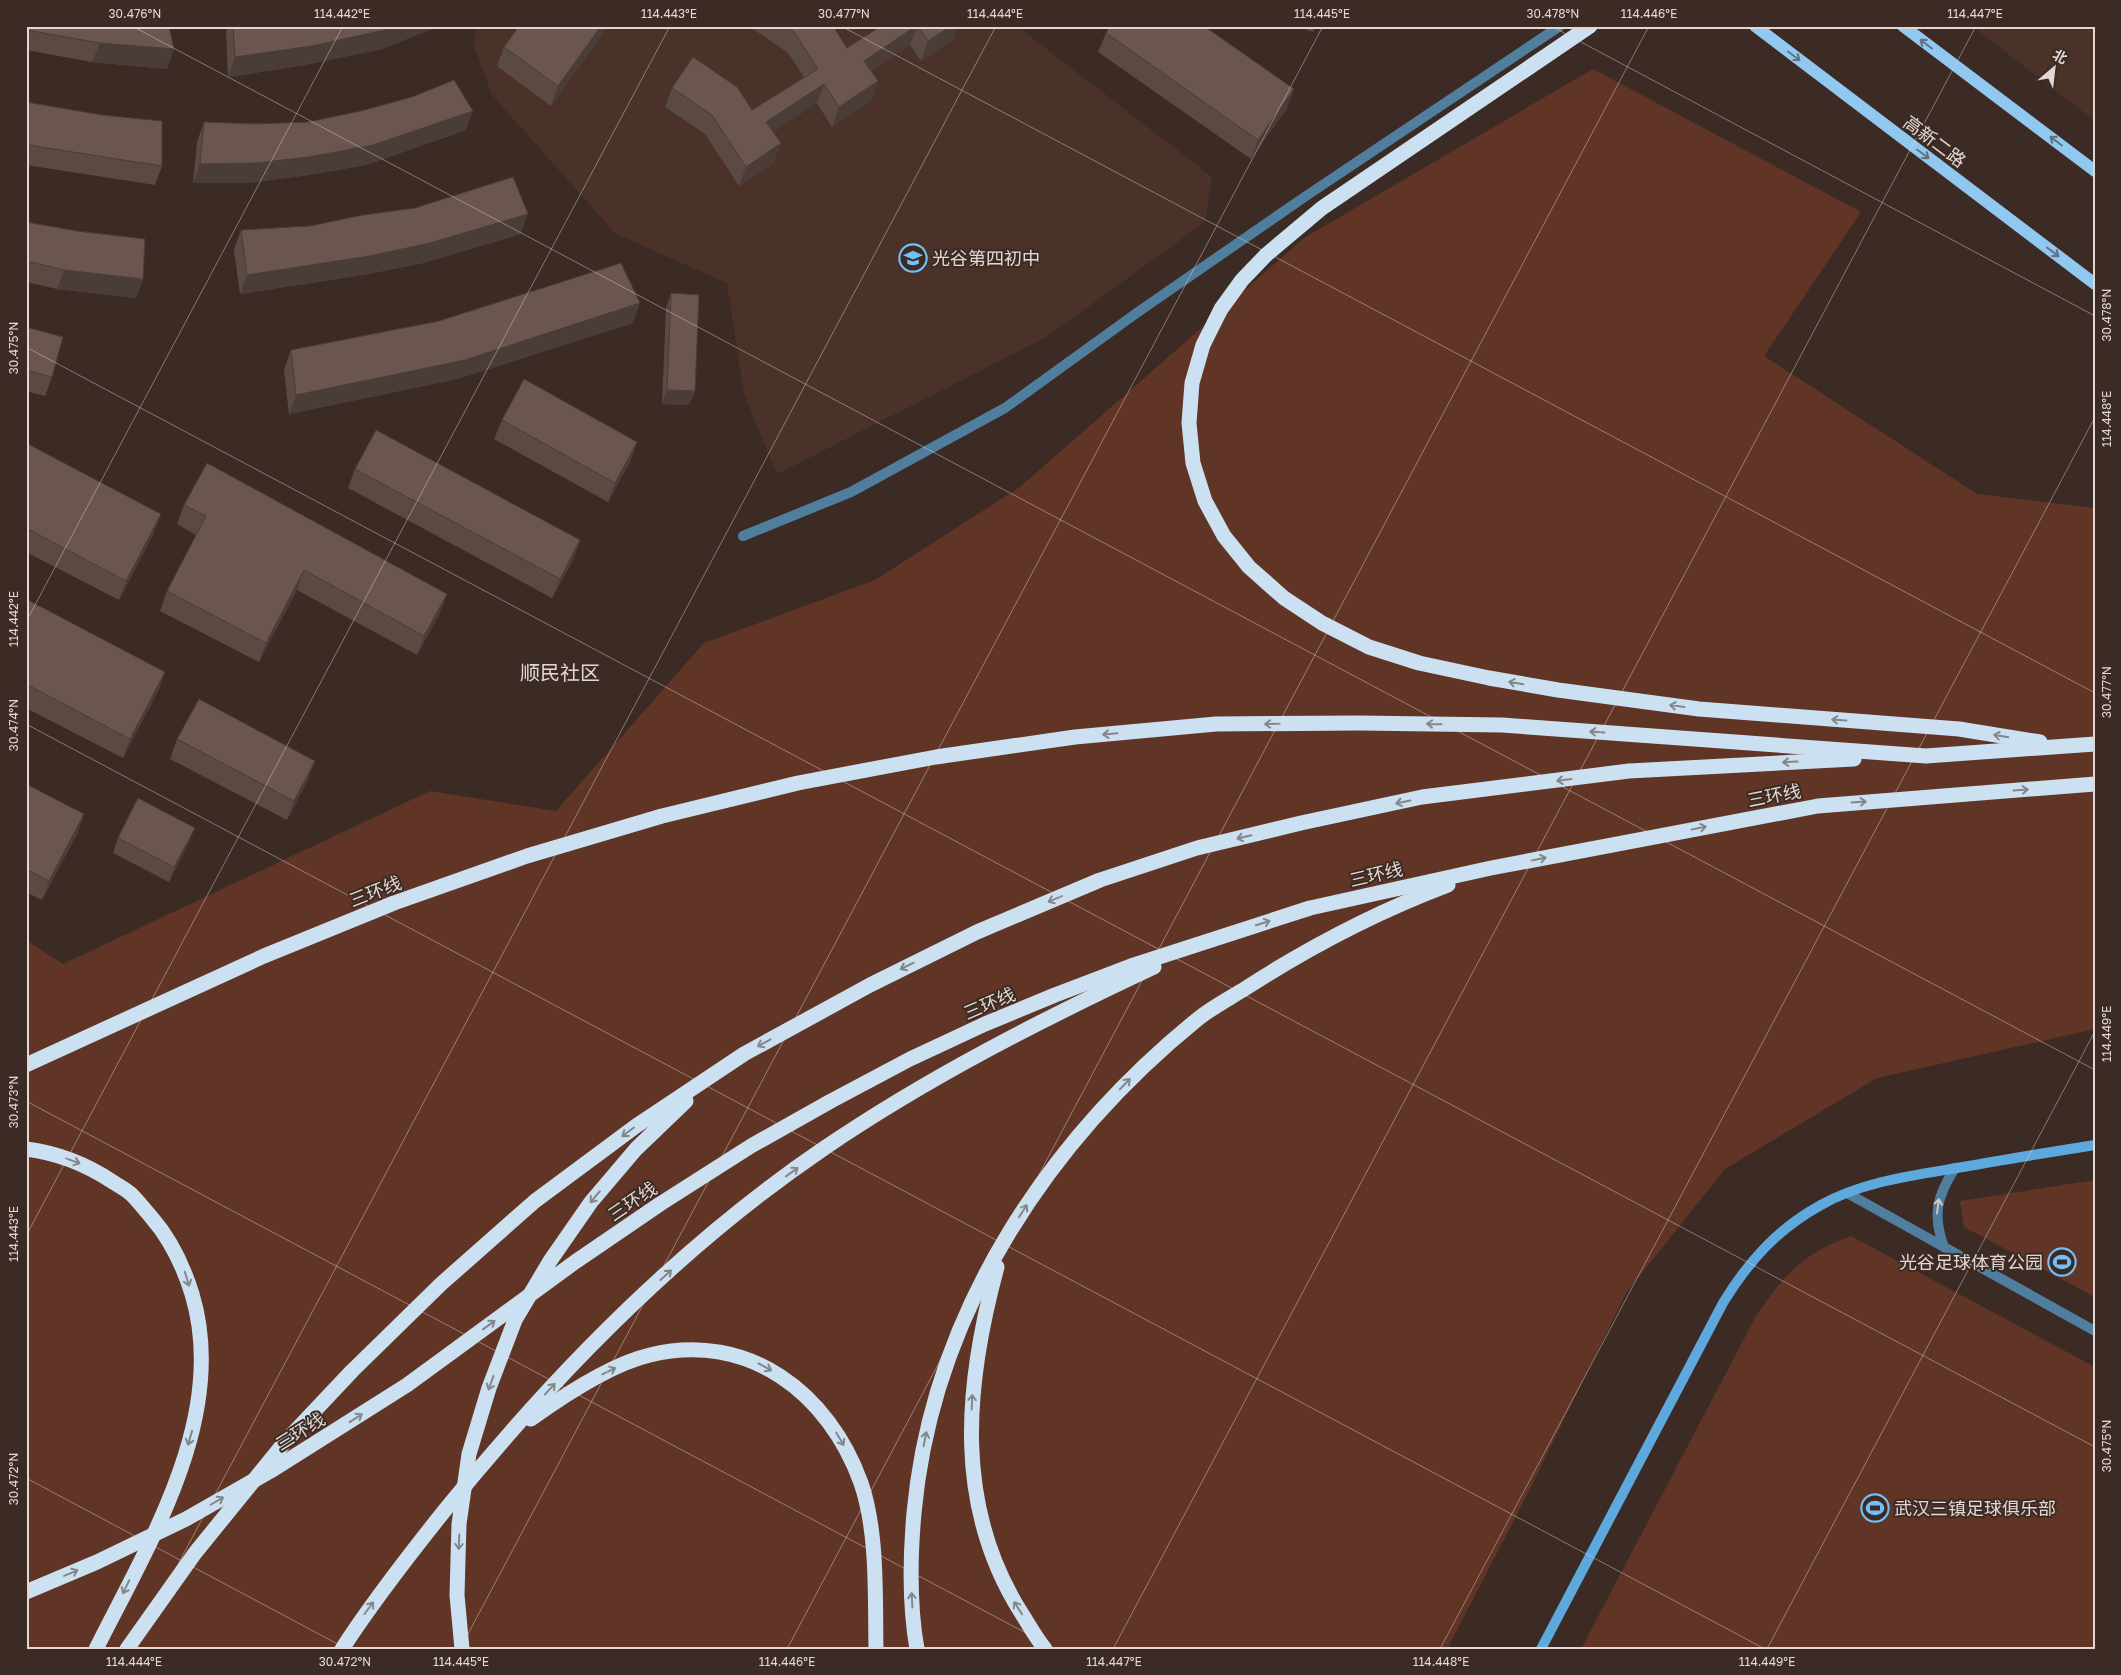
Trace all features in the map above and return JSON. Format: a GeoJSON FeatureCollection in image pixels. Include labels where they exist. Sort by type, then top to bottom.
{"type":"FeatureCollection","features":[{"type":"Feature","properties":{"kind":"highway"},"geometry":{"type":"LineString","coordinates":[[1590,26],[1322,208],[1266,255],[1242,280],[1221,309],[1203,345],[1192,383],[1189,423],[1193,463],[1202,491],[1224,536],[1249,567],[1284,598],[1322,623],[1369,647],[1419,663],[1558,690],[1698,709],[1960,729],[2066,746]]}},
{"type":"Feature","properties":{"kind":"highway","name":"三环线"},"geometry":{"type":"LineString","coordinates":[[26,1065],[264,956],[394,903],[536,853],[662,816],[798,783],[936,757],[1048,741],[1216,724],[1360,723],[1502,725],[1926,756],[2095,744]]}},
{"type":"Feature","properties":{"kind":"highway"},"geometry":{"type":"LineString","coordinates":[[127,1649],[195,1553],[285,1442],[352,1371],[441,1284],[535,1201],[636,1126],[744,1054],[870,985],[977,932],[1100,880],[1197,848],[1422,797],[1629,771],[1926,756]]}},
{"type":"Feature","properties":{"kind":"highway","name":"三环线"},"geometry":{"type":"LineString","coordinates":[[26,1592],[97,1562],[177,1523],[274,1469],[407,1385],[575,1262],[660,1204],[751,1146],[910,1059],[985,1024],[1131,966],[1310,908],[1492,868],[1818,806],[2095,784]]}},
{"type":"Feature","properties":{"kind":"highway"},"geometry":{"type":"LineString","coordinates":[[917,1649],[914,1630],[910,1556],[917,1483],[930,1417],[950,1354],[968,1312],[1005,1239],[1039,1186],[1086,1125],[1138,1071],[1201,1016],[1266,975],[1324,942],[1430,892],[1492,868]]}},
{"type":"Feature","properties":{"kind":"highway"},"geometry":{"type":"LineString","coordinates":[[342,1649],[392,1578],[496,1447],[570,1368],[635,1303],[740,1212],[823,1149],[891,1106],[987,1050],[1090,997],[1217,937]]}},
{"type":"Feature","properties":{"kind":"highway"},"geometry":{"type":"LineString","coordinates":[[462,1649],[457,1595],[459,1524],[469,1454],[489,1388],[516,1320],[550,1261],[591,1202],[636,1149],[688,1100],[744,1054]]}},
{"type":"Feature","properties":{"kind":"highway"},"geometry":{"type":"LineString","coordinates":[[26,1149],[49,1152],[90,1167],[131,1194],[166,1234],[185,1271],[197,1311],[202,1368],[200,1392],[192,1432],[179,1474],[145,1550],[96,1649]]}},
{"type":"Feature","properties":{"kind":"highway"},"geometry":{"type":"LineString","coordinates":[[1005,1239],[978,1343],[972,1398],[971,1464],[983,1529],[1007,1591],[1045,1649]]}},
{"type":"Feature","properties":{"kind":"highway"},"geometry":{"type":"LineString","coordinates":[[496,1447],[557,1400],[589,1381],[648,1355],[682,1349],[717,1351],[751,1360],[782,1376],[810,1400],[832,1424],[849,1454],[861,1485],[868,1518],[874,1566],[876,1649]]}},
{"type":"Feature","properties":{"kind":"main road","name":"高新二路"},"geometry":{"type":"LineString","coordinates":[[1755,26],[2095,284]]}},
{"type":"Feature","properties":{"kind":"main road"},"geometry":{"type":"LineString","coordinates":[[1903,26],[2095,171]]}},
{"type":"Feature","properties":{"kind":"street"},"geometry":{"type":"LineString","coordinates":[[743,536],[851,492],[1005,408],[1138,312],[1560,26]]}},
{"type":"Feature","properties":{"kind":"street"},"geometry":{"type":"LineString","coordinates":[[1542,1649],[1718,1312],[1741,1274],[1762,1250],[1790,1225],[1821,1205],[1847,1193],[1881,1183],[1956,1168],[2095,1145]]}},
{"type":"Feature","properties":{"kind":"street"},"geometry":{"type":"LineString","coordinates":[[1944,1247],[1938,1231],[1938,1200],[1956,1168]]}},
{"type":"Feature","properties":{"kind":"street"},"geometry":{"type":"LineString","coordinates":[[1847,1193],[2095,1331]]}},
{"type":"Feature","properties":{"kind":"shaded area","name":"光谷第四初中"},"geometry":{"type":"Polygon","coordinates":[[[476,26],[1017,26],[1212,177],[1205,222],[1045,338],[777,474],[744,394],[727,283],[616,234],[492,95],[474,46],[476,26]]]}},
{"type":"Feature","properties":{"kind":"shaded area"},"geometry":{"type":"Polygon","coordinates":[[[1972,26],[2095,26],[2095,121],[1972,26]]]}},
{"type":"Feature","properties":{"kind":"shaded area"},"geometry":{"type":"Polygon","coordinates":[[[1593,69],[1861,212],[1764,356],[1977,494],[2095,508],[2095,1029],[1877,1078],[1725,1169],[1626,1293],[1525,1499],[1447,1649],[26,1649],[26,940],[63,964],[430,791],[556,811],[704,643],[875,580],[1020,487],[1304,238],[1593,69]]]}},
{"type":"Feature","properties":{"kind":"shaded area","name":"光谷足球体育公园"},"geometry":{"type":"Polygon","coordinates":[[[2095,1180],[2095,1297],[1964,1227],[1960,1201],[2095,1180]]]}},
{"type":"Feature","properties":{"kind":"shaded area","name":"武汉三镇足球俱乐部"},"geometry":{"type":"Polygon","coordinates":[[[1851,1236],[2095,1367],[2095,1649],[1581,1649],[1756,1316],[1776,1289],[1796,1267],[1820,1250],[1851,1236]]]}},
{"type":"Feature","properties":{"kind":"building"},"geometry":{"type":"Polygon","coordinates":[[[26,26],[169,26],[174,49],[100,43],[26,30],[26,26]]]}},
{"type":"Feature","properties":{"kind":"building"},"geometry":{"type":"Polygon","coordinates":[[[233,26],[397,26],[312,46],[235,57],[233,26]]]}},
{"type":"Feature","properties":{"kind":"building"},"geometry":{"type":"Polygon","coordinates":[[[519,26],[601,26],[558,86],[504,47],[519,26]]]}},
{"type":"Feature","properties":{"kind":"building"},"geometry":{"type":"Polygon","coordinates":[[[785,26],[833,26],[847,48],[881,26],[916,26],[864,61],[878,81],[839,107],[824,84],[766,122],[781,143],[746,167],[712,115],[672,88],[693,57],[737,87],[752,110],[818,69],[795,33],[785,26]]]}},
{"type":"Feature","properties":{"kind":"building"},"geometry":{"type":"Polygon","coordinates":[[[918,26],[951,26],[928,41],[918,26]]]}},
{"type":"Feature","properties":{"kind":"building"},"geometry":{"type":"Polygon","coordinates":[[[1110,26],[1204,26],[1294,89],[1258,140],[1106,33],[1110,26]]]}},
{"type":"Feature","properties":{"kind":"building"},"geometry":{"type":"Polygon","coordinates":[[[454,80],[473,111],[373,145],[309,157],[256,163],[200,164],[204,122],[254,124],[308,122],[361,111],[412,97],[454,80]]]}},
{"type":"Feature","properties":{"kind":"building"},"geometry":{"type":"Polygon","coordinates":[[[26,102],[102,115],[162,121],[162,166],[26,144],[26,102]]]}},
{"type":"Feature","properties":{"kind":"building"},"geometry":{"type":"Polygon","coordinates":[[[513,177],[528,214],[430,243],[370,256],[247,275],[241,230],[310,226],[363,215],[415,208],[513,177]]]}},
{"type":"Feature","properties":{"kind":"building"},"geometry":{"type":"Polygon","coordinates":[[[26,222],[77,231],[145,239],[143,279],[64,270],[26,261],[26,222]]]}},
{"type":"Feature","properties":{"kind":"building"},"geometry":{"type":"Polygon","coordinates":[[[621,263],[640,303],[465,360],[296,395],[291,350],[439,321],[621,263]]]}},
{"type":"Feature","properties":{"kind":"building"},"geometry":{"type":"Polygon","coordinates":[[[671,293],[699,295],[695,391],[667,390],[671,293]]]}},
{"type":"Feature","properties":{"kind":"building"},"geometry":{"type":"Polygon","coordinates":[[[26,327],[63,337],[52,377],[26,370],[26,327]]]}},
{"type":"Feature","properties":{"kind":"building"},"geometry":{"type":"Polygon","coordinates":[[[524,379],[637,442],[615,483],[502,420],[524,379]]]}},
{"type":"Feature","properties":{"kind":"building"},"geometry":{"type":"Polygon","coordinates":[[[376,430],[580,540],[560,579],[355,469],[376,430]]]}},
{"type":"Feature","properties":{"kind":"building"},"geometry":{"type":"Polygon","coordinates":[[[26,443],[161,514],[126,581],[26,528],[26,443]]]}},
{"type":"Feature","properties":{"kind":"building"},"geometry":{"type":"Polygon","coordinates":[[[207,463],[447,594],[424,636],[304,570],[266,643],[167,591],[206,516],[184,505],[207,463]]]}},
{"type":"Feature","properties":{"kind":"building"},"geometry":{"type":"Polygon","coordinates":[[[26,599],[165,672],[130,739],[26,684],[26,599]]]}},
{"type":"Feature","properties":{"kind":"building"},"geometry":{"type":"Polygon","coordinates":[[[199,699],[315,761],[294,801],[177,739],[199,699]]]}},
{"type":"Feature","properties":{"kind":"building"},"geometry":{"type":"Polygon","coordinates":[[[26,784],[84,814],[49,881],[26,869],[26,784]]]}},
{"type":"Feature","properties":{"kind":"building"},"geometry":{"type":"Polygon","coordinates":[[[138,798],[195,828],[174,867],[118,838],[138,798]]]}},
{"type":"Feature","properties":{"kind":"place","name":"光谷第四初中"},"geometry":{"type":"Point","coordinates":[913,258]}},
{"type":"Feature","properties":{"kind":"place","name":"光谷足球体育公园"},"geometry":{"type":"Point","coordinates":[2062,1262]}},
{"type":"Feature","properties":{"kind":"place","name":"武汉三镇足球俱乐部"},"geometry":{"type":"Point","coordinates":[1875,1508]}},
{"type":"Feature","properties":{"kind":"district","name":"顺民社区"},"geometry":{"type":"Point","coordinates":[560,672]}}]}
